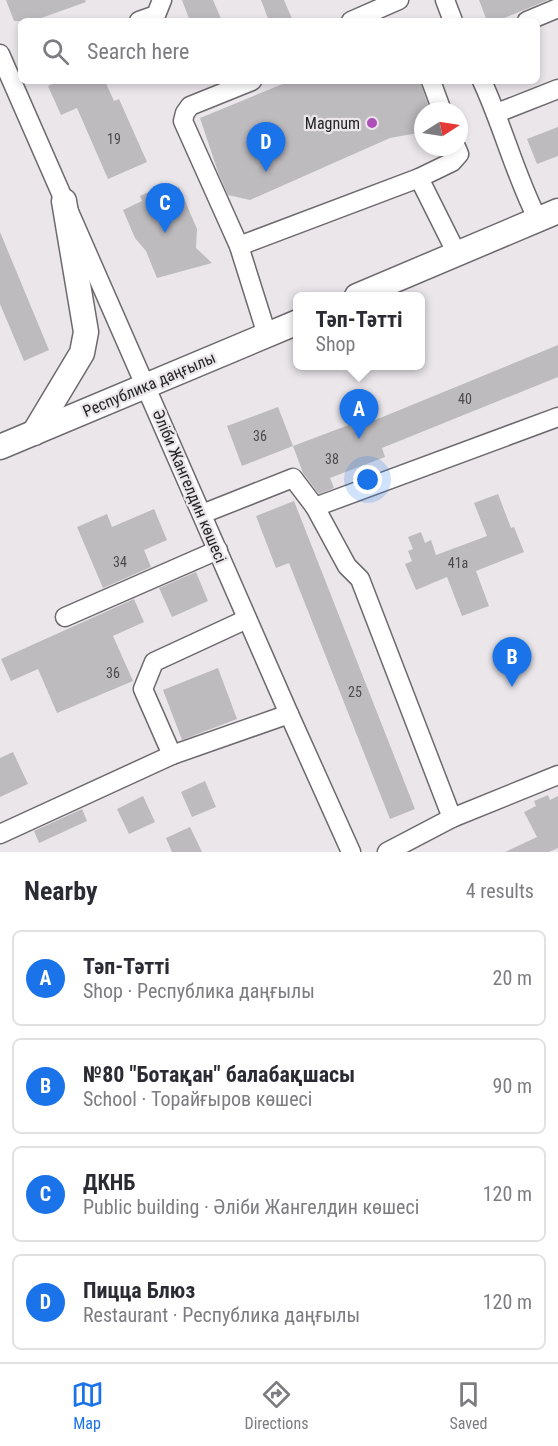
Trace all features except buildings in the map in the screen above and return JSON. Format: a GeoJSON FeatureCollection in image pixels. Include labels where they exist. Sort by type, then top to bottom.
{"type":"FeatureCollection","features":[{"type":"Feature","properties":{"kind":"main road"},"geometry":{"type":"LineString","coordinates":[[34,433],[82,353],[86,332],[64,201]]}},
{"type":"Feature","properties":{"kind":"main road"},"geometry":{"type":"LineString","coordinates":[[369,292],[457,254],[541,211]]}},
{"type":"Feature","properties":{"kind":"main road","name":"Республика даңғылы"},"geometry":{"type":"LineString","coordinates":[[0,447],[293,324]]}},
{"type":"Feature","properties":{"kind":"street"},"geometry":{"type":"LineString","coordinates":[[147,18],[156,15],[162,0]]}},
{"type":"Feature","properties":{"kind":"street"},"geometry":{"type":"LineString","coordinates":[[358,18],[399,0]]}},
{"type":"Feature","properties":{"kind":"street"},"geometry":{"type":"LineString","coordinates":[[445,0],[452,18]]}},
{"type":"Feature","properties":{"kind":"street"},"geometry":{"type":"LineString","coordinates":[[534,18],[558,8]]}},
{"type":"Feature","properties":{"kind":"street","name":"Әліби Жангелдин көшесі"},"geometry":{"type":"LineString","coordinates":[[0,54],[7,87],[64,201],[147,385],[351,852]]}},
{"type":"Feature","properties":{"kind":"street"},"geometry":{"type":"LineString","coordinates":[[245,84],[190,106],[183,121],[239,246],[267,334]]}},
{"type":"Feature","properties":{"kind":"street"},"geometry":{"type":"LineString","coordinates":[[432,84],[439,102]]}},
{"type":"Feature","properties":{"kind":"street"},"geometry":{"type":"LineString","coordinates":[[483,84],[541,211]]}},
{"type":"Feature","properties":{"kind":"street"},"geometry":{"type":"LineString","coordinates":[[497,113],[558,88]]}},
{"type":"Feature","properties":{"kind":"street"},"geometry":{"type":"LineString","coordinates":[[239,246],[419,178],[452,162],[457,156]]}},
{"type":"Feature","properties":{"kind":"street"},"geometry":{"type":"LineString","coordinates":[[419,178],[457,254]]}},
{"type":"Feature","properties":{"kind":"street"},"geometry":{"type":"LineString","coordinates":[[315,507],[558,417]]}},
{"type":"Feature","properties":{"kind":"street"},"geometry":{"type":"LineString","coordinates":[[202,514],[293,478],[315,507],[347,566],[360,579],[452,818]]}},
{"type":"Feature","properties":{"kind":"street"},"geometry":{"type":"LineString","coordinates":[[64,617],[218,550]]}},
{"type":"Feature","properties":{"kind":"street"},"geometry":{"type":"LineString","coordinates":[[172,755],[143,689],[154,662],[248,619]]}},
{"type":"Feature","properties":{"kind":"street"},"geometry":{"type":"LineString","coordinates":[[0,834],[172,755],[289,714]]}},
{"type":"Feature","properties":{"kind":"street"},"geometry":{"type":"LineString","coordinates":[[387,852],[452,818],[558,775]]}},
{"type":"Feature","properties":{"kind":"place","name":"Magnum"},"geometry":{"type":"Point","coordinates":[372,123]}},
{"type":"Feature","properties":{"kind":"place","name":"Пицца Блюз"},"geometry":{"type":"Point","coordinates":[266,172]}},
{"type":"Feature","properties":{"kind":"place","name":"ДКНБ"},"geometry":{"type":"Point","coordinates":[165,233]}},
{"type":"Feature","properties":{"kind":"place","name":"Тәп-Тәтті"},"geometry":{"type":"Point","coordinates":[359,439]}},
{"type":"Feature","properties":{"kind":"place","name":"№80 \"Ботақан\" балабақшасы"},"geometry":{"type":"Point","coordinates":[512,687]}}]}
